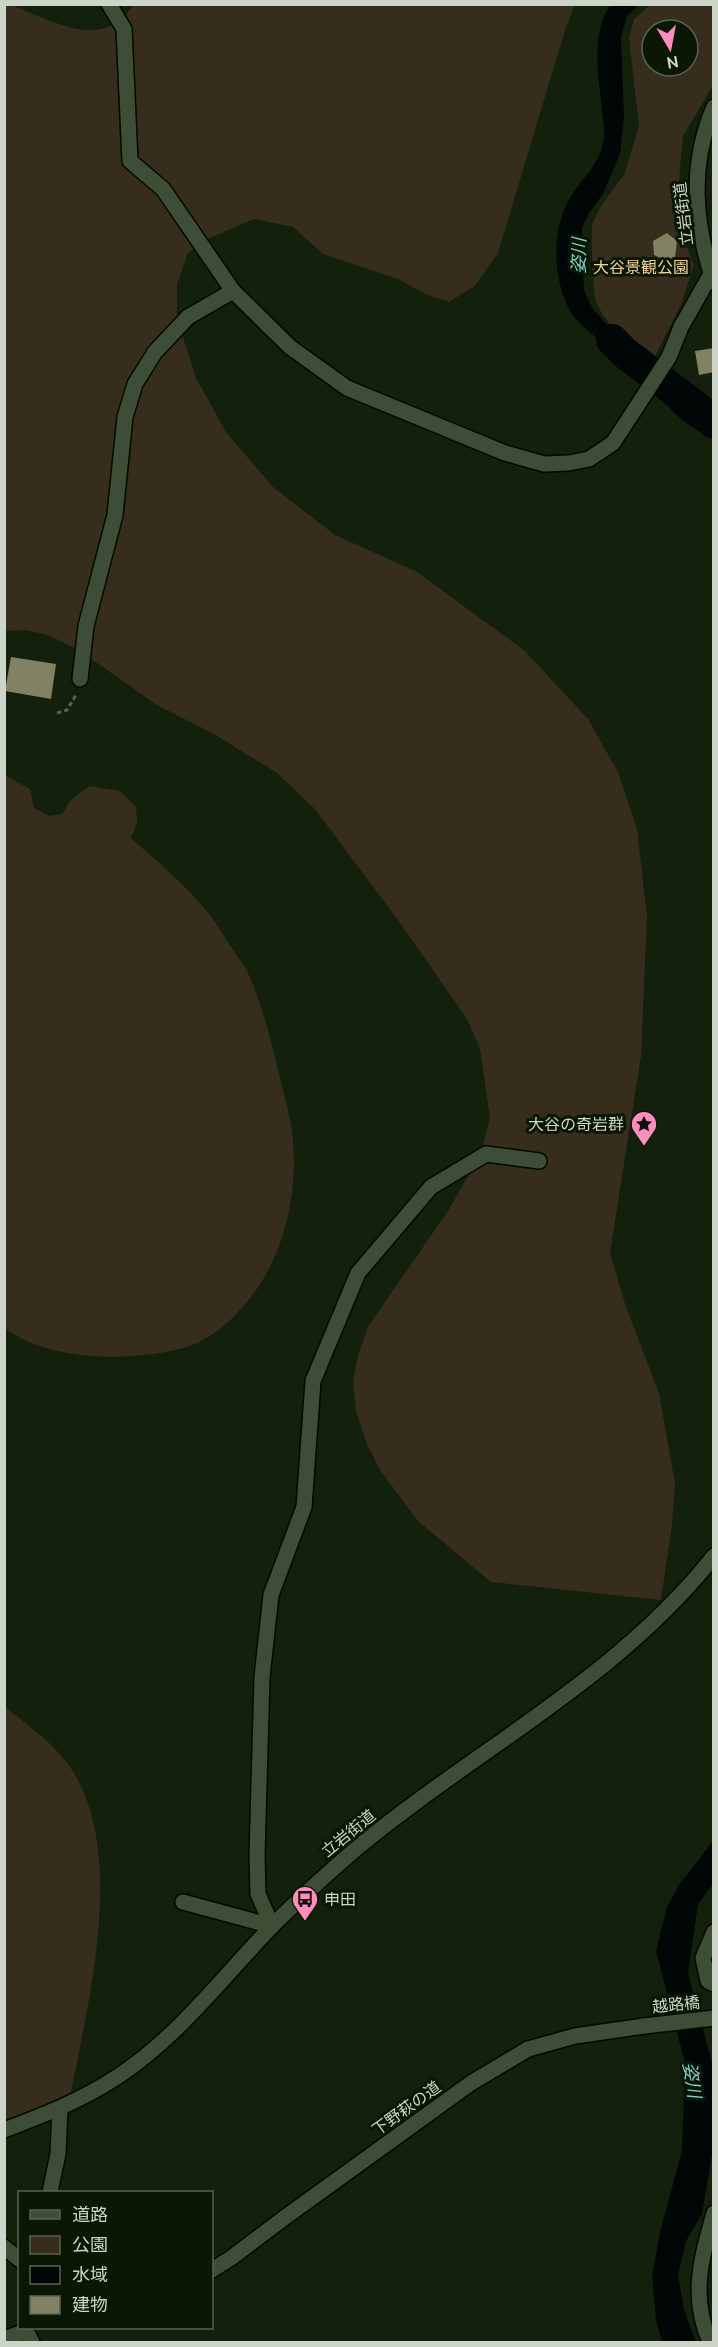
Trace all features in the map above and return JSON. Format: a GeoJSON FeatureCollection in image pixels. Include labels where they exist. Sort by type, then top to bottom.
{"type":"FeatureCollection","features":[{"type":"Feature","properties":{"kind":"street"},"geometry":{"type":"LineString","coordinates":[[109,4],[124,29],[130,161],[163,189],[232,291],[290,347],[347,388],[505,453],[544,464],[589,459],[602,453],[614,443],[669,357],[681,327],[712,278]]}},
{"type":"Feature","properties":{"kind":"street","name":"立岩街道"},"geometry":{"type":"LineString","coordinates":[[712,278],[697,205],[696,177],[704,130],[714,108]]}},
{"type":"Feature","properties":{"kind":"street"},"geometry":{"type":"LineString","coordinates":[[80,679],[86,626],[115,515],[125,417],[135,384],[154,352],[189,316],[232,291]]}},
{"type":"Feature","properties":{"kind":"street"},"geometry":{"type":"LineString","coordinates":[[272,1926],[258,1894],[262,1677],[271,1595],[304,1507],[313,1381],[358,1273],[431,1187],[486,1154],[539,1161]]}},
{"type":"Feature","properties":{"kind":"street","name":"立岩街道"},"geometry":{"type":"LineString","coordinates":[[4,2130],[60,2109],[119,2076],[178,2028],[272,1926],[320,1881],[393,1820],[635,1640],[678,1597],[714,1556]]}},
{"type":"Feature","properties":{"kind":"street"},"geometry":{"type":"LineString","coordinates":[[183,1902],[272,1926]]}},
{"type":"Feature","properties":{"kind":"street"},"geometry":{"type":"LineString","coordinates":[[714,1932],[704,1958],[708,1982],[714,1984]]}},
{"type":"Feature","properties":{"kind":"street","name":"越路橋"},"geometry":{"type":"LineString","coordinates":[[644,2026],[712,2018]]}},
{"type":"Feature","properties":{"kind":"street","name":"下野萩の道"},"geometry":{"type":"LineString","coordinates":[[213,2269],[471,2083],[528,2049],[575,2036],[644,2026]]}},
{"type":"Feature","properties":{"kind":"street"},"geometry":{"type":"LineString","coordinates":[[50,2191],[58,2154],[60,2109]]}},
{"type":"Feature","properties":{"kind":"street"},"geometry":{"type":"LineString","coordinates":[[710,2343],[702,2325],[698,2295],[699,2266],[714,2213]]}},
{"type":"Feature","properties":{"kind":"street"},"geometry":{"type":"LineString","coordinates":[[4,2247],[18,2258]]}},
{"type":"Feature","properties":{"kind":"street"},"geometry":{"type":"LineString","coordinates":[[4,2339],[31,2332]]}},
{"type":"Feature","properties":{"kind":"path"},"geometry":{"type":"LineString","coordinates":[[57,712],[67,710],[79,689],[80,679]]}},
{"type":"Feature","properties":{"kind":"green space"},"geometry":{"type":"Polygon","coordinates":[[[4,5],[11,5],[76,29],[92,30],[107,27],[121,19],[133,5],[575,5],[566,27],[498,253],[475,286],[449,302],[425,294],[398,279],[323,254],[293,227],[254,219],[203,241],[188,253],[177,284],[177,319],[196,378],[226,432],[273,487],[335,535],[417,572],[525,651],[588,719],[618,772],[637,829],[647,916],[641,1056],[610,1253],[626,1307],[659,1393],[675,1484],[672,1524],[661,1600],[491,1582],[418,1521],[380,1470],[367,1444],[356,1411],[353,1381],[358,1355],[369,1325],[448,1211],[470,1173],[484,1142],[490,1118],[480,1048],[467,1019],[403,927],[315,809],[277,773],[214,734],[157,705],[77,649],[48,635],[25,630],[5,631],[4,5]]]}},
{"type":"Feature","properties":{"kind":"green space","name":"大谷景観公園"},"geometry":{"type":"Polygon","coordinates":[[[650,5],[713,5],[713,85],[683,136],[680,168],[678,202],[683,238],[694,265],[681,305],[654,358],[627,344],[602,314],[595,299],[592,269],[592,224],[601,206],[624,175],[639,126],[629,38],[634,19],[650,5]]]}},
{"type":"Feature","properties":{"kind":"green space"},"geometry":{"type":"Polygon","coordinates":[[[5,775],[30,789],[34,808],[49,816],[62,814],[71,800],[89,786],[120,791],[136,807],[137,823],[131,838],[198,900],[209,914],[247,971],[261,1006],[290,1119],[293,1145],[294,1171],[286,1223],[268,1271],[254,1293],[224,1326],[197,1343],[181,1349],[115,1357],[82,1355],[48,1349],[18,1337],[5,1328],[5,775]]]}},
{"type":"Feature","properties":{"kind":"green space"},"geometry":{"type":"Polygon","coordinates":[[[4,1706],[46,1740],[68,1764],[86,1799],[97,1839],[100,1882],[99,1927],[93,1973],[70,2098],[5,2120],[4,1706]]]}},
{"type":"Feature","properties":{"kind":"water"},"geometry":{"type":"Polygon","coordinates":[[[610,5],[639,5],[627,16],[621,37],[624,118],[620,154],[603,194],[589,213],[582,228],[584,290],[592,308],[623,342],[650,359],[642,372],[591,334],[574,317],[564,297],[557,268],[557,239],[564,210],[592,168],[603,144],[604,129],[597,57],[600,30],[610,5]]]}},
{"type":"Feature","properties":{"kind":"water"},"geometry":{"type":"Polygon","coordinates":[[[669,370],[713,405],[713,438],[683,420],[663,400],[659,393],[669,370]]]}},
{"type":"Feature","properties":{"kind":"water"},"geometry":{"type":"Polygon","coordinates":[[[713,1841],[713,1884],[698,1904],[688,1973],[714,2070],[713,2148],[702,2214],[686,2241],[678,2275],[684,2310],[696,2342],[662,2342],[656,2320],[652,2276],[660,2232],[682,2151],[685,2063],[656,1951],[667,1907],[679,1885],[713,1841]]]}},
{"type":"Feature","properties":{"kind":"building"},"geometry":{"type":"Polygon","coordinates":[[[667,233],[677,241],[675,257],[665,260],[654,255],[653,241],[667,233]]]}},
{"type":"Feature","properties":{"kind":"building"},"geometry":{"type":"Polygon","coordinates":[[[714,348],[714,372],[699,375],[695,351],[714,348]]]}},
{"type":"Feature","properties":{"kind":"building"},"geometry":{"type":"Polygon","coordinates":[[[11,657],[56,664],[51,699],[5,691],[11,657]]]}},
{"type":"Feature","properties":{"kind":"waterway","name":"姿川"},"geometry":{"type":"LineString","coordinates":[[612,340],[625,353],[714,423]]}},
{"type":"Feature","properties":{"kind":"place","name":"大谷の奇岩群"},"geometry":{"type":"Point","coordinates":[644,1147]}},
{"type":"Feature","properties":{"kind":"place","name":"申田"},"geometry":{"type":"Point","coordinates":[305,1922]}}]}
